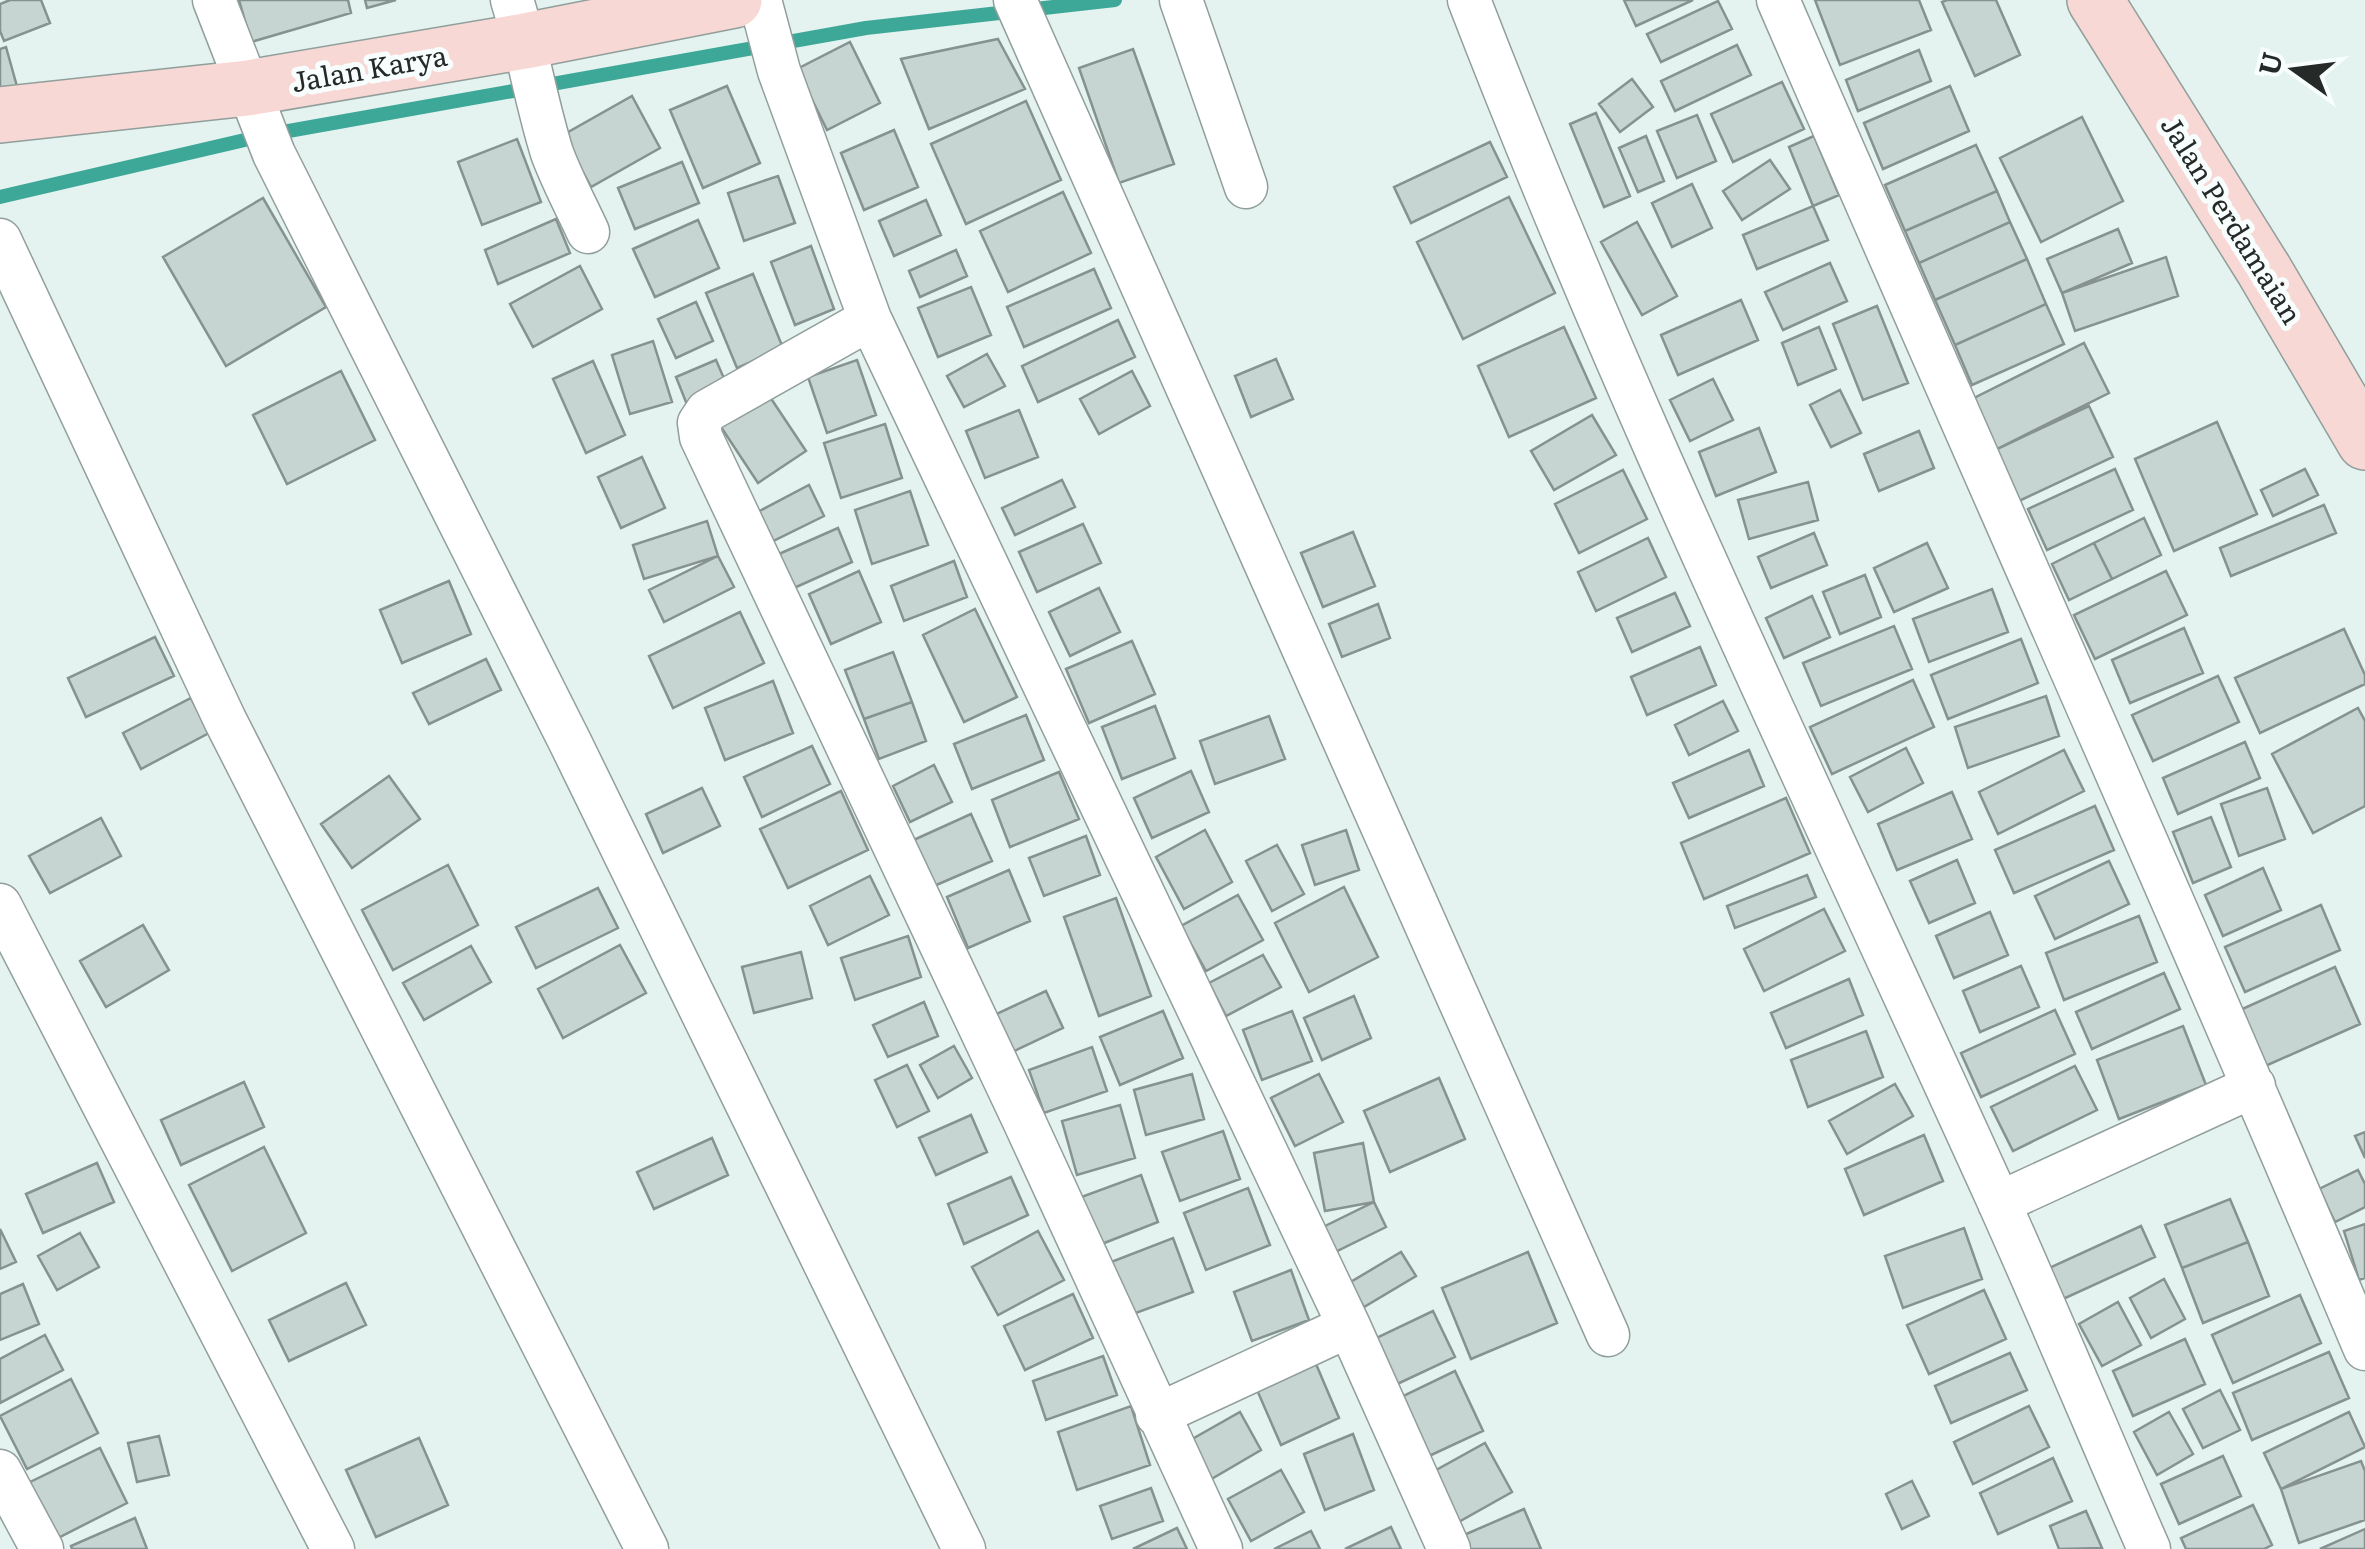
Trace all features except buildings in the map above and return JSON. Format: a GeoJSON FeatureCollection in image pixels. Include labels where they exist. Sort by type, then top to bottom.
{"type":"FeatureCollection","features":[{"type":"Feature","properties":{"kind":"street"},"geometry":{"type":"LineString","coordinates":[[214,0],[274,154],[570,742],[964,1549]]}},
{"type":"Feature","properties":{"kind":"street"},"geometry":{"type":"LineString","coordinates":[[1181,0],[1246,187]]}},
{"type":"Feature","properties":{"kind":"street"},"geometry":{"type":"LineString","coordinates":[[1469,0],[1544,195],[1999,1203],[2148,1549]]}},
{"type":"Feature","properties":{"kind":"street"},"geometry":{"type":"LineString","coordinates":[[1778,0],[2254,1086],[2365,1349]]}},
{"type":"Feature","properties":{"kind":"street","name":"Jalan Perdamaian"},"geometry":{"type":"LineString","coordinates":[[2095,0],[2285,304],[2365,442]]}},
{"type":"Feature","properties":{"kind":"street"},"geometry":{"type":"LineString","coordinates":[[752,6],[870,319],[1349,1326],[1449,1549]]}},
{"type":"Feature","properties":{"kind":"street","name":"Jalan Karya"},"geometry":{"type":"LineString","coordinates":[[0,115],[253,100],[526,52],[752,6]]}},
{"type":"Feature","properties":{"kind":"street"},"geometry":{"type":"LineString","coordinates":[[1019,12],[1608,1334]]}},
{"type":"Feature","properties":{"kind":"street"},"geometry":{"type":"LineString","coordinates":[[526,52],[554,156],[588,232]]}},
{"type":"Feature","properties":{"kind":"street"},"geometry":{"type":"LineString","coordinates":[[0,240],[225,720],[647,1549]]}},
{"type":"Feature","properties":{"kind":"street"},"geometry":{"type":"LineString","coordinates":[[870,319],[706,411],[699,423],[701,437],[1221,1549]]}},
{"type":"Feature","properties":{"kind":"street"},"geometry":{"type":"LineString","coordinates":[[0,905],[333,1549]]}},
{"type":"Feature","properties":{"kind":"street"},"geometry":{"type":"LineString","coordinates":[[1999,1203],[2254,1086]]}},
{"type":"Feature","properties":{"kind":"street"},"geometry":{"type":"LineString","coordinates":[[1158,1414],[1349,1326]]}},
{"type":"Feature","properties":{"kind":"street"},"geometry":{"type":"LineString","coordinates":[[0,1471],[42,1549]]}},
{"type":"Feature","properties":{"kind":"waterway"},"geometry":{"type":"LineString","coordinates":[[0,197],[266,135],[866,28],[1115,0]]}}]}
